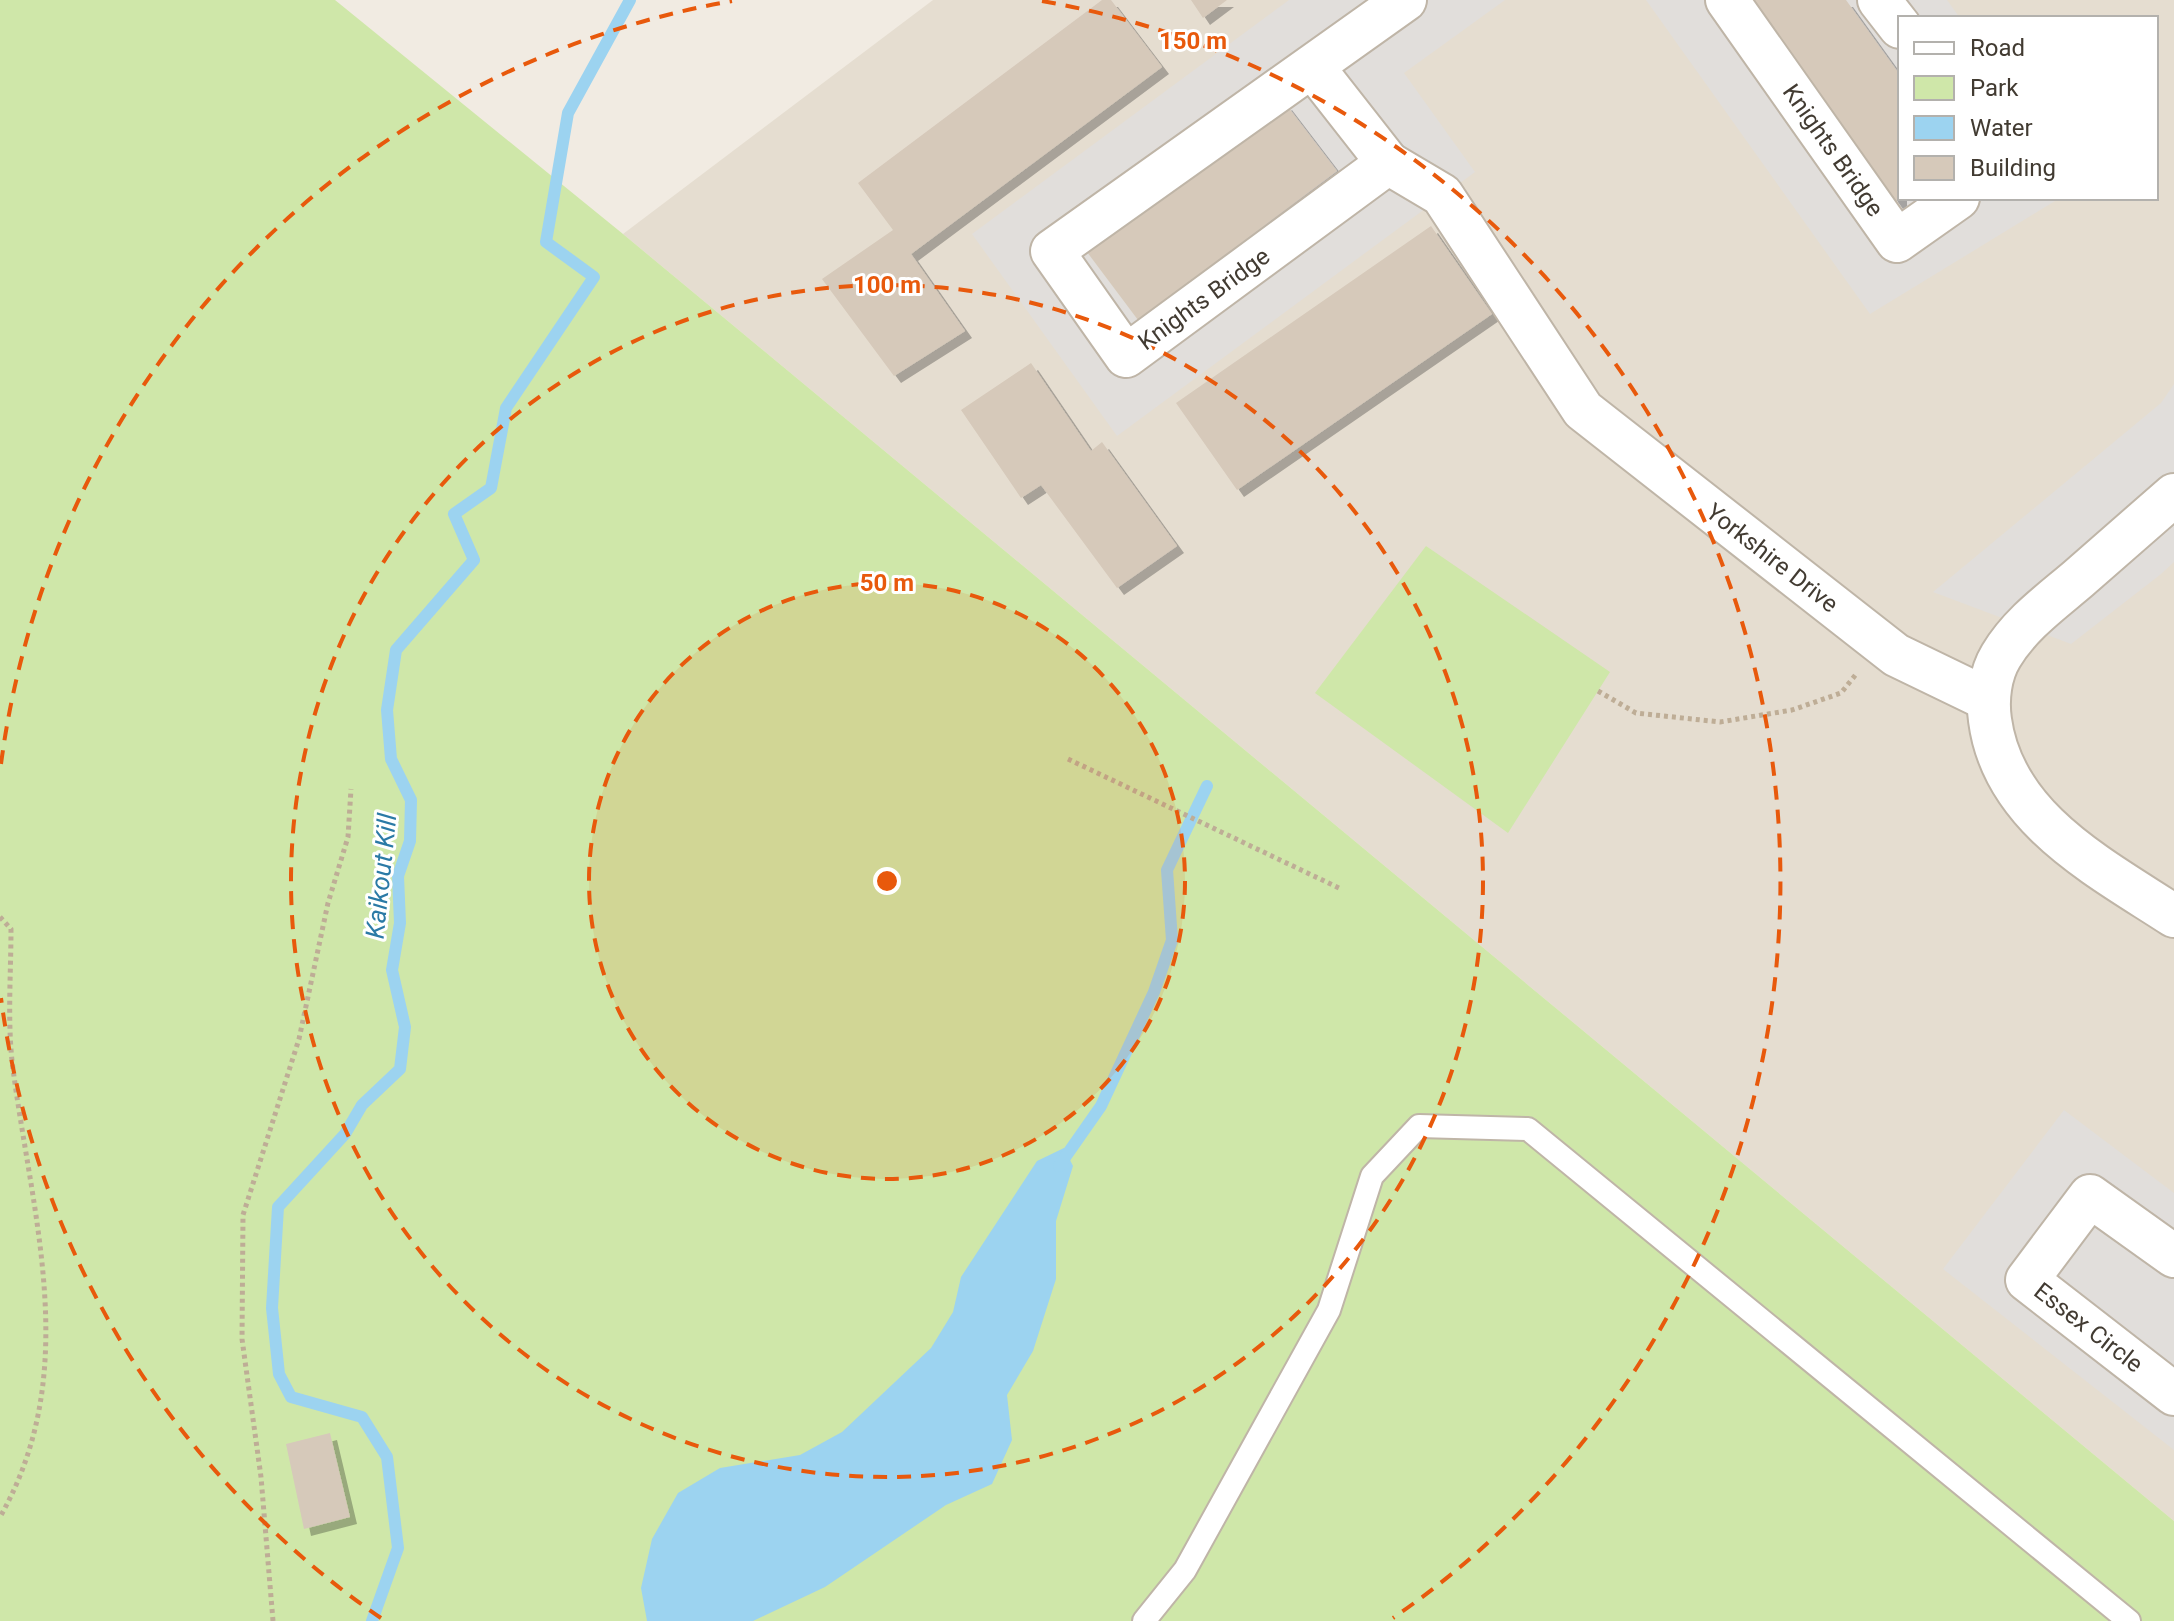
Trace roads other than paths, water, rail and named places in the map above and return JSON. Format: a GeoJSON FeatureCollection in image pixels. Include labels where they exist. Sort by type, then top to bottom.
{"type":"FeatureCollection","features":[{"type":"Feature","properties":{"kind":"street","name":"Knights Bridge"},"geometry":{"type":"LineString","coordinates":[[1388,163],[1126,356],[1052,251],[1405,0]]}},
{"type":"Feature","properties":{"kind":"street","name":"Knights Bridge"},"geometry":{"type":"LineString","coordinates":[[1727,0],[1897,241],[1955,200]]}},
{"type":"Feature","properties":{"kind":"street"},"geometry":{"type":"LineString","coordinates":[[1879,0],[1898,24]]}},
{"type":"Feature","properties":{"kind":"street"},"geometry":{"type":"LineString","coordinates":[[1312,66],[1388,163]]}},
{"type":"Feature","properties":{"kind":"street","name":"Yorkshire Drive"},"geometry":{"type":"LineString","coordinates":[[1388,163],[1442,195],[1583,410],[1880,644],[1896,655],[1987,699]]}},
{"type":"Feature","properties":{"kind":"street"},"geometry":{"type":"LineString","coordinates":[[2174,495],[2025,624],[2000,657],[1987,699],[1992,735],[2007,776],[2041,821],[2088,860],[2174,916]]}},
{"type":"Feature","properties":{"kind":"street","name":"Essex Circle"},"geometry":{"type":"LineString","coordinates":[[2171,1383],[2027,1280],[2090,1196],[2174,1256]]}},
{"type":"Feature","properties":{"kind":"lane"},"geometry":{"type":"LineString","coordinates":[[1144,1621],[1185,1570],[1329,1310],[1372,1176],[1419,1126],[1528,1129],[2129,1621]]}},
{"type":"Feature","properties":{"kind":"water"},"geometry":{"type":"Polygon","coordinates":[[[1064,1148],[1073,1166],[1056,1221],[1056,1279],[1033,1351],[1007,1395],[1012,1440],[992,1484],[946,1505],[825,1587],[753,1621],[647,1621],[641,1588],[652,1539],[678,1493],[720,1468],[800,1455],[842,1432],[931,1348],[953,1312],[961,1277],[1037,1161],[1064,1148]]]}},
{"type":"Feature","properties":{"kind":"waterway","name":"Kaikout Kill"},"geometry":{"type":"LineString","coordinates":[[372,1621],[398,1548],[387,1457],[362,1417],[291,1397],[279,1374],[272,1308],[278,1207],[345,1134],[362,1105],[400,1069],[405,1027],[392,970],[400,923],[398,876],[410,841],[411,800],[391,759],[387,710],[396,650],[474,560],[454,514],[491,488],[506,408],[594,277],[546,242],[568,113],[630,0]]}},
{"type":"Feature","properties":{"kind":"waterway"},"geometry":{"type":"LineString","coordinates":[[1059,1166],[1101,1106],[1154,992],[1172,940],[1167,870],[1207,786]]}}]}
